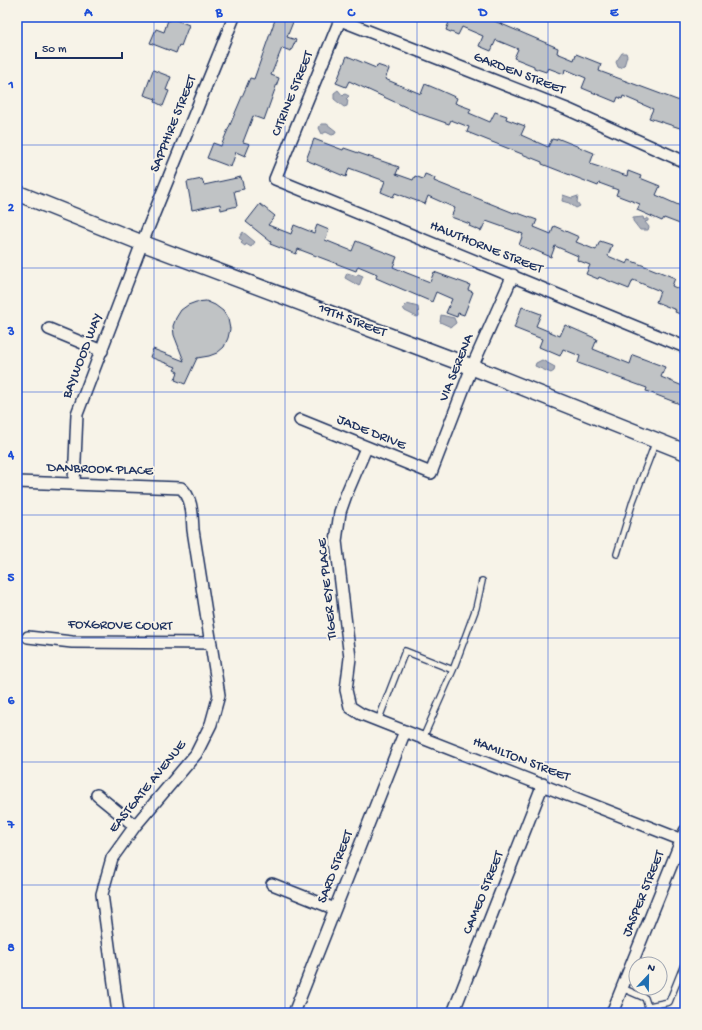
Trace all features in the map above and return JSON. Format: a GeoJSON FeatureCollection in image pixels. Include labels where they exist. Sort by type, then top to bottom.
{"type":"FeatureCollection","features":[{"type":"Feature","properties":{"kind":"main road","name":"19TH STREET"},"geometry":{"type":"LineString","coordinates":[[17,193],[142,243],[472,367],[685,452]]}},
{"type":"Feature","properties":{"kind":"street","name":"SAPPHIRE STREET"},"geometry":{"type":"LineString","coordinates":[[142,243],[234,17]]}},
{"type":"Feature","properties":{"kind":"street","name":"GARDEN STREET"},"geometry":{"type":"LineString","coordinates":[[340,20],[567,109],[685,162]]}},
{"type":"Feature","properties":{"kind":"street","name":"CITRINE STREET"},"geometry":{"type":"LineString","coordinates":[[275,179],[340,20]]}},
{"type":"Feature","properties":{"kind":"street","name":"HAWTHORNE STREET"},"geometry":{"type":"LineString","coordinates":[[275,179],[513,275],[685,347]]}},
{"type":"Feature","properties":{"kind":"street","name":"BAYWOOD WAY"},"geometry":{"type":"LineString","coordinates":[[74,483],[77,414],[142,243]]}},
{"type":"Feature","properties":{"kind":"street","name":"VIA SERENA"},"geometry":{"type":"LineString","coordinates":[[431,473],[472,367],[513,275]]}},
{"type":"Feature","properties":{"kind":"street"},"geometry":{"type":"LineString","coordinates":[[49,329],[102,351]]}},
{"type":"Feature","properties":{"kind":"street","name":"JADE DRIVE"},"geometry":{"type":"LineString","coordinates":[[300,420],[366,448],[431,473]]}},
{"type":"Feature","properties":{"kind":"street","name":"TIGER EYE PLACE"},"geometry":{"type":"LineString","coordinates":[[350,707],[346,690],[350,658],[336,540],[340,512],[366,448]]}},
{"type":"Feature","properties":{"kind":"street","name":"DANBROOK PLACE"},"geometry":{"type":"LineString","coordinates":[[17,482],[181,488]]}},
{"type":"Feature","properties":{"kind":"street","name":"EASTGATE AVENUE"},"geometry":{"type":"LineString","coordinates":[[118,1013],[102,894],[112,858],[135,826],[196,754],[211,724],[220,695],[193,530],[191,505],[187,493],[181,488]]}},
{"type":"Feature","properties":{"kind":"street","name":"FOXGROVE COURT"},"geometry":{"type":"LineString","coordinates":[[28,637],[72,642],[211,643]]}},
{"type":"Feature","properties":{"kind":"street","name":"HAMILTON STREET"},"geometry":{"type":"LineString","coordinates":[[350,707],[355,711],[378,721],[683,836]]}},
{"type":"Feature","properties":{"kind":"street","name":"SARD STREET"},"geometry":{"type":"LineString","coordinates":[[294,1013],[405,731]]}},
{"type":"Feature","properties":{"kind":"street","name":"CAMEO STREET"},"geometry":{"type":"LineString","coordinates":[[453,1013],[543,784]]}},
{"type":"Feature","properties":{"kind":"street"},"geometry":{"type":"LineString","coordinates":[[97,795],[135,826]]}},
{"type":"Feature","properties":{"kind":"street","name":"JASPER STREET"},"geometry":{"type":"LineString","coordinates":[[612,1013],[683,836]]}},
{"type":"Feature","properties":{"kind":"street"},"geometry":{"type":"LineString","coordinates":[[272,884],[335,909]]}},
{"type":"Feature","properties":{"kind":"lane"},"geometry":{"type":"LineString","coordinates":[[617,554],[633,501],[656,441]]}},
{"type":"Feature","properties":{"kind":"lane"},"geometry":{"type":"LineString","coordinates":[[423,738],[453,670],[476,608],[482,581]]}},
{"type":"Feature","properties":{"kind":"lane"},"geometry":{"type":"LineString","coordinates":[[378,721],[405,651],[453,670]]}},
{"type":"Feature","properties":{"kind":"lane"},"geometry":{"type":"LineString","coordinates":[[649,1006],[669,1002],[685,962]]}},
{"type":"Feature","properties":{"kind":"lane"},"geometry":{"type":"LineString","coordinates":[[622,988],[645,998],[649,1006],[650,1013]]}},
{"type":"Feature","properties":{"kind":"shaded area"},"geometry":{"type":"Polygon","coordinates":[[[622,53],[626,53],[627,56],[624,66],[620,68],[616,62],[622,53]]]}},
{"type":"Feature","properties":{"kind":"shaded area"},"geometry":{"type":"Polygon","coordinates":[[[338,90],[343,96],[345,94],[349,96],[346,99],[348,100],[347,106],[344,107],[334,99],[334,93],[338,90]]]}},
{"type":"Feature","properties":{"kind":"shaded area"},"geometry":{"type":"Polygon","coordinates":[[[321,124],[327,124],[336,131],[335,134],[332,135],[326,132],[322,134],[319,128],[321,124]]]}},
{"type":"Feature","properties":{"kind":"shaded area"},"geometry":{"type":"Polygon","coordinates":[[[563,195],[572,198],[578,196],[577,202],[580,206],[576,208],[569,203],[562,201],[563,195]]]}},
{"type":"Feature","properties":{"kind":"shaded area"},"geometry":{"type":"Polygon","coordinates":[[[643,217],[644,220],[648,218],[648,221],[645,222],[649,227],[648,230],[640,230],[633,221],[633,218],[643,217]]]}},
{"type":"Feature","properties":{"kind":"shaded area"},"geometry":{"type":"Polygon","coordinates":[[[243,232],[255,242],[251,247],[246,244],[245,246],[241,243],[243,241],[239,238],[243,232]]]}},
{"type":"Feature","properties":{"kind":"shaded area"},"geometry":{"type":"Polygon","coordinates":[[[347,273],[363,276],[359,286],[345,278],[347,273]]]}},
{"type":"Feature","properties":{"kind":"shaded area"},"geometry":{"type":"Polygon","coordinates":[[[407,304],[418,307],[419,316],[417,317],[405,311],[403,308],[407,304]]]}},
{"type":"Feature","properties":{"kind":"shaded area"},"geometry":{"type":"Polygon","coordinates":[[[441,315],[454,318],[456,323],[451,327],[440,322],[441,315]]]}},
{"type":"Feature","properties":{"kind":"shaded area"},"geometry":{"type":"Polygon","coordinates":[[[542,360],[555,367],[554,371],[551,373],[535,366],[536,363],[542,360]]]}},
{"type":"Feature","properties":{"kind":"building"},"geometry":{"type":"Polygon","coordinates":[[[276,17],[295,17],[287,37],[296,40],[291,51],[282,48],[271,75],[279,78],[264,120],[253,116],[243,142],[250,144],[245,156],[236,152],[231,167],[207,158],[213,143],[221,146],[250,78],[254,79],[276,17]]]}},
{"type":"Feature","properties":{"kind":"building"},"geometry":{"type":"Polygon","coordinates":[[[451,17],[485,17],[558,48],[557,53],[574,60],[576,54],[601,64],[599,71],[685,103],[685,123],[683,129],[649,118],[653,109],[623,96],[622,99],[618,97],[616,102],[582,88],[586,78],[565,69],[564,74],[548,68],[546,72],[534,68],[534,66],[514,58],[518,49],[496,40],[491,51],[479,46],[483,36],[462,27],[458,35],[446,30],[451,17]]]}},
{"type":"Feature","properties":{"kind":"building"},"geometry":{"type":"Polygon","coordinates":[[[171,18],[189,25],[181,46],[179,45],[176,53],[150,43],[156,29],[164,32],[168,20],[170,21],[171,18]]]}},
{"type":"Feature","properties":{"kind":"building"},"geometry":{"type":"Polygon","coordinates":[[[347,56],[376,68],[377,65],[389,69],[385,79],[421,94],[425,84],[457,98],[455,103],[471,109],[469,113],[490,122],[495,112],[507,116],[506,119],[525,126],[521,135],[548,147],[552,139],[556,140],[557,138],[594,153],[590,164],[627,176],[628,171],[641,176],[640,178],[660,186],[656,195],[685,208],[685,226],[664,218],[662,221],[637,210],[640,204],[616,195],[618,190],[599,183],[598,186],[542,164],[542,162],[467,132],[469,127],[451,120],[449,124],[423,115],[349,81],[346,87],[336,83],[347,56]]]}},
{"type":"Feature","properties":{"kind":"building"},"geometry":{"type":"Polygon","coordinates":[[[153,70],[171,77],[166,90],[169,91],[163,106],[155,102],[156,99],[144,95],[153,70]]]}},
{"type":"Feature","properties":{"kind":"building"},"geometry":{"type":"Polygon","coordinates":[[[314,139],[343,150],[344,148],[399,167],[396,174],[413,180],[415,176],[423,179],[425,174],[435,178],[434,181],[514,213],[515,212],[537,220],[534,227],[551,234],[554,226],[579,237],[576,242],[596,250],[600,241],[612,245],[608,256],[627,264],[629,260],[675,278],[672,286],[683,291],[685,288],[685,316],[675,312],[676,310],[656,302],[660,291],[633,280],[629,289],[599,277],[598,279],[586,274],[590,265],[577,260],[578,256],[555,246],[551,257],[519,245],[523,234],[486,221],[481,231],[469,226],[470,224],[451,217],[455,208],[428,196],[425,204],[395,193],[393,197],[381,192],[385,181],[349,168],[346,177],[306,160],[314,139]]]}},
{"type":"Feature","properties":{"kind":"building"},"geometry":{"type":"Polygon","coordinates":[[[241,177],[244,189],[234,191],[237,206],[221,210],[220,204],[192,210],[187,182],[202,179],[204,185],[241,177]]]}},
{"type":"Feature","properties":{"kind":"building"},"geometry":{"type":"Polygon","coordinates":[[[260,204],[275,216],[268,225],[291,234],[294,225],[314,233],[317,225],[329,230],[325,240],[352,251],[356,241],[397,257],[393,267],[407,273],[430,282],[434,272],[470,285],[468,290],[473,292],[464,315],[458,313],[457,317],[446,313],[452,299],[436,292],[432,302],[376,278],[377,274],[358,266],[356,271],[298,249],[296,254],[270,244],[271,242],[246,222],[260,204]]]}},
{"type":"Feature","properties":{"kind":"building"},"geometry":{"type":"Polygon","coordinates":[[[206,301],[223,311],[228,319],[230,329],[228,338],[224,347],[217,353],[197,358],[185,384],[175,380],[178,372],[174,370],[176,367],[150,357],[153,349],[184,361],[174,335],[173,326],[181,310],[196,302],[206,301]]]}},
{"type":"Feature","properties":{"kind":"building"},"geometry":{"type":"Polygon","coordinates":[[[522,307],[541,314],[536,326],[560,336],[565,325],[597,339],[593,349],[630,364],[633,355],[665,367],[661,377],[685,387],[685,406],[646,391],[647,388],[578,363],[580,356],[563,349],[560,356],[539,347],[542,339],[514,328],[522,307]]]}}]}
